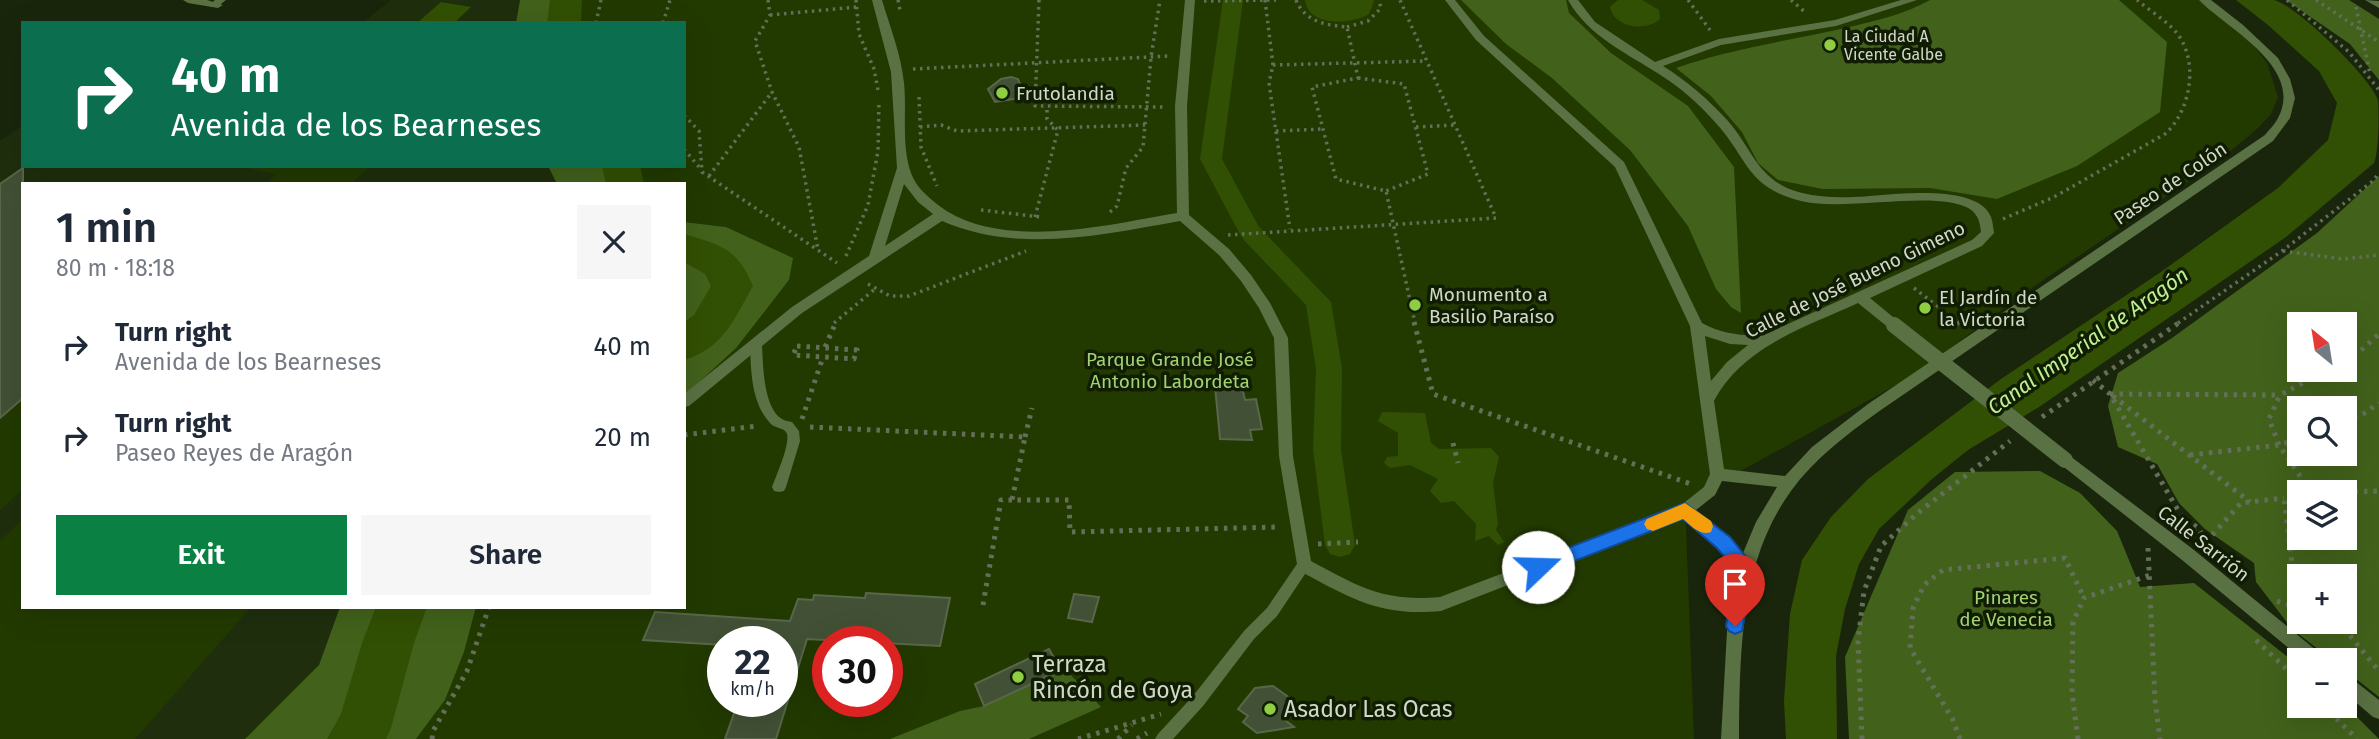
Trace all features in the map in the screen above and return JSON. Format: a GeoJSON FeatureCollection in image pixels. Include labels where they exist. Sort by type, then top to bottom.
{"type":"FeatureCollection","features":[{"type":"Feature","properties":{"kind":"street"},"geometry":{"type":"LineString","coordinates":[[188,0],[218,3]]}},
{"type":"Feature","properties":{"kind":"street"},"geometry":{"type":"LineString","coordinates":[[1190,0],[1181,107],[1183,216],[1247,278],[1265,306],[1280,338],[1286,456],[1304,565],[1374,602],[1416,608],[1441,604],[1685,510],[1710,491],[1717,474],[1697,326],[1620,165],[1480,38],[1450,0]]}},
{"type":"Feature","properties":{"kind":"street","name":"Calle de José Bueno Gimeno"},"geometry":{"type":"LineString","coordinates":[[1573,0],[1576,9],[1601,32],[1656,65],[1703,104],[1736,139],[1758,175],[1781,190],[1811,199],[1831,201],[1951,198],[1975,209],[1984,216],[1989,225],[1988,233],[1977,243],[1766,340],[1739,358],[1721,376],[1707,401]]}},
{"type":"Feature","properties":{"kind":"street"},"geometry":{"type":"LineString","coordinates":[[1656,65],[1719,42],[1836,23],[1912,0]]}},
{"type":"Feature","properties":{"kind":"street","name":"Paseo de Colón"},"geometry":{"type":"LineString","coordinates":[[1730,739],[1732,662],[1745,567],[1762,524],[1788,482],[1824,443],[2269,138],[2284,125],[2290,97],[2275,62],[2262,46],[2204,0]]}},
{"type":"Feature","properties":{"kind":"street"},"geometry":{"type":"LineString","coordinates":[[875,256],[903,169],[897,71],[877,1]]}},
{"type":"Feature","properties":{"kind":"street"},"geometry":{"type":"LineString","coordinates":[[903,169],[913,188],[941,215],[960,224],[991,232],[1072,233],[1183,216]]}},
{"type":"Feature","properties":{"kind":"street"},"geometry":{"type":"LineString","coordinates":[[686,400],[797,310],[850,272],[941,215]]}},
{"type":"Feature","properties":{"kind":"street","name":"Calle Sarrión"},"geometry":{"type":"LineString","coordinates":[[1861,298],[2301,648]]}},
{"type":"Feature","properties":{"kind":"street"},"geometry":{"type":"LineString","coordinates":[[1697,326],[1724,338],[1766,340]]}},
{"type":"Feature","properties":{"kind":"street"},"geometry":{"type":"LineString","coordinates":[[1717,474],[1788,482]]}},
{"type":"Feature","properties":{"kind":"street"},"geometry":{"type":"LineString","coordinates":[[1685,510],[1724,542],[1745,567]]}},
{"type":"Feature","properties":{"kind":"street"},"geometry":{"type":"LineString","coordinates":[[2357,693],[2379,710]]}},
{"type":"Feature","properties":{"kind":"lane"},"geometry":{"type":"LineString","coordinates":[[756,344],[763,396],[772,419],[779,424],[788,425],[793,431],[794,441],[779,487]]}},
{"type":"Feature","properties":{"kind":"lane"},"geometry":{"type":"LineString","coordinates":[[1163,739],[1198,701],[1248,635],[1272,612],[1304,565]]}},
{"type":"Feature","properties":{"kind":"path"},"geometry":{"type":"LineString","coordinates":[[596,21],[601,0]]}},
{"type":"Feature","properties":{"kind":"path"},"geometry":{"type":"LineString","coordinates":[[664,21],[670,0]]}},
{"type":"Feature","properties":{"kind":"path"},"geometry":{"type":"LineString","coordinates":[[768,0],[770,15],[755,41],[772,92],[799,147],[818,250]]}},
{"type":"Feature","properties":{"kind":"path"},"geometry":{"type":"LineString","coordinates":[[686,151],[709,176],[841,266],[868,205],[878,151],[879,94],[874,69],[859,34],[856,0]]}},
{"type":"Feature","properties":{"kind":"path"},"geometry":{"type":"LineString","coordinates":[[898,0],[902,21]]}},
{"type":"Feature","properties":{"kind":"path"},"geometry":{"type":"LineString","coordinates":[[1039,0],[1035,106],[1181,107]]}},
{"type":"Feature","properties":{"kind":"path"},"geometry":{"type":"LineString","coordinates":[[1117,206],[1126,169],[1143,147],[1151,57],[1160,0]]}},
{"type":"Feature","properties":{"kind":"path"},"geometry":{"type":"LineString","coordinates":[[1265,0],[1273,65],[1269,83],[1290,229]]}},
{"type":"Feature","properties":{"kind":"path"},"geometry":{"type":"LineString","coordinates":[[1213,1],[1276,0]]}},
{"type":"Feature","properties":{"kind":"path"},"geometry":{"type":"LineString","coordinates":[[1296,0],[1300,10],[1310,18],[1347,27],[1368,21],[1381,8],[1379,0]]}},
{"type":"Feature","properties":{"kind":"path"},"geometry":{"type":"LineString","coordinates":[[1234,234],[1496,218],[1400,0]]}},
{"type":"Feature","properties":{"kind":"path"},"geometry":{"type":"LineString","coordinates":[[1688,0],[1719,42]]}},
{"type":"Feature","properties":{"kind":"path"},"geometry":{"type":"LineString","coordinates":[[1989,225],[2054,197],[2165,134],[2178,123],[2188,98],[2188,55],[2176,32],[2137,0]]}},
{"type":"Feature","properties":{"kind":"path"},"geometry":{"type":"LineString","coordinates":[[2287,0],[2345,48],[2370,75],[2379,90]]}},
{"type":"Feature","properties":{"kind":"path"},"geometry":{"type":"LineString","coordinates":[[2316,0],[2379,42]]}},
{"type":"Feature","properties":{"kind":"path"},"geometry":{"type":"LineString","coordinates":[[770,15],[858,6],[877,1]]}},
{"type":"Feature","properties":{"kind":"path"},"geometry":{"type":"LineString","coordinates":[[2356,1],[2370,75]]}},
{"type":"Feature","properties":{"kind":"path"},"geometry":{"type":"LineString","coordinates":[[1347,27],[1358,78]]}},
{"type":"Feature","properties":{"kind":"path"},"geometry":{"type":"LineString","coordinates":[[915,68],[1184,56]]}},
{"type":"Feature","properties":{"kind":"path"},"geometry":{"type":"LineString","coordinates":[[913,60],[916,77]]}},
{"type":"Feature","properties":{"kind":"path"},"geometry":{"type":"LineString","coordinates":[[1273,65],[1427,61]]}},
{"type":"Feature","properties":{"kind":"path"},"geometry":{"type":"LineString","coordinates":[[1358,78],[1404,84],[1428,174],[1386,191],[1336,179],[1312,87],[1358,78]]}},
{"type":"Feature","properties":{"kind":"path"},"geometry":{"type":"LineString","coordinates":[[709,176],[772,92]]}},
{"type":"Feature","properties":{"kind":"path"},"geometry":{"type":"LineString","coordinates":[[919,95],[921,148],[928,169],[941,191]]}},
{"type":"Feature","properties":{"kind":"path"},"geometry":{"type":"LineString","coordinates":[[1035,217],[1058,130],[1047,119],[1047,106]]}},
{"type":"Feature","properties":{"kind":"path"},"geometry":{"type":"LineString","coordinates":[[686,117],[696,124],[703,145],[699,167]]}},
{"type":"Feature","properties":{"kind":"path"},"geometry":{"type":"LineString","coordinates":[[921,127],[941,125],[957,131],[1145,125]]}},
{"type":"Feature","properties":{"kind":"path"},"geometry":{"type":"LineString","coordinates":[[1416,127],[1455,125]]}},
{"type":"Feature","properties":{"kind":"path"},"geometry":{"type":"LineString","coordinates":[[1276,131],[1323,129]]}},
{"type":"Feature","properties":{"kind":"path"},"geometry":{"type":"LineString","coordinates":[[2041,418],[2282,251],[2373,181],[2379,173]]}},
{"type":"Feature","properties":{"kind":"path"},"geometry":{"type":"LineString","coordinates":[[1386,191],[1410,306],[1433,394],[1710,491]]}},
{"type":"Feature","properties":{"kind":"path"},"geometry":{"type":"LineString","coordinates":[[972,208],[1046,218]]}},
{"type":"Feature","properties":{"kind":"path"},"geometry":{"type":"LineString","coordinates":[[850,272],[875,289],[898,298],[1038,247]]}},
{"type":"Feature","properties":{"kind":"path"},"geometry":{"type":"LineString","coordinates":[[2282,251],[2326,258],[2363,259],[2379,255]]}},
{"type":"Feature","properties":{"kind":"path"},"geometry":{"type":"LineString","coordinates":[[825,347],[834,323],[875,289]]}},
{"type":"Feature","properties":{"kind":"path"},"geometry":{"type":"LineString","coordinates":[[1915,289],[1951,317]]}},
{"type":"Feature","properties":{"kind":"path"},"geometry":{"type":"LineString","coordinates":[[2357,354],[2379,334]]}},
{"type":"Feature","properties":{"kind":"path"},"geometry":{"type":"LineString","coordinates":[[797,346],[857,350],[854,359],[823,357],[793,355],[797,346]]}},
{"type":"Feature","properties":{"kind":"path"},"geometry":{"type":"LineString","coordinates":[[823,357],[800,426],[1025,437]]}},
{"type":"Feature","properties":{"kind":"path"},"geometry":{"type":"LineString","coordinates":[[2093,380],[2250,502]]}},
{"type":"Feature","properties":{"kind":"path"},"geometry":{"type":"LineString","coordinates":[[2110,394],[2280,395],[2304,382]]}},
{"type":"Feature","properties":{"kind":"path"},"geometry":{"type":"LineString","coordinates":[[2110,394],[2182,517],[2206,542]]}},
{"type":"Feature","properties":{"kind":"path"},"geometry":{"type":"LineString","coordinates":[[2280,395],[2269,419],[2279,445],[2303,480]]}},
{"type":"Feature","properties":{"kind":"path"},"geometry":{"type":"LineString","coordinates":[[2357,416],[2379,403]]}},
{"type":"Feature","properties":{"kind":"path"},"geometry":{"type":"LineString","coordinates":[[1012,500],[1031,408]]}},
{"type":"Feature","properties":{"kind":"path"},"geometry":{"type":"LineString","coordinates":[[686,435],[779,424]]}},
{"type":"Feature","properties":{"kind":"path"},"geometry":{"type":"LineString","coordinates":[[1862,739],[1858,641],[1864,591],[1881,546],[1919,512],[2019,435]]}},
{"type":"Feature","properties":{"kind":"path"},"geometry":{"type":"LineString","coordinates":[[2189,455],[2287,442]]}},
{"type":"Feature","properties":{"kind":"path"},"geometry":{"type":"LineString","coordinates":[[1453,443],[1458,463]]}},
{"type":"Feature","properties":{"kind":"path"},"geometry":{"type":"LineString","coordinates":[[2357,492],[2379,491]]}},
{"type":"Feature","properties":{"kind":"path"},"geometry":{"type":"LineString","coordinates":[[2196,550],[2241,503],[2287,497]]}},
{"type":"Feature","properties":{"kind":"path"},"geometry":{"type":"LineString","coordinates":[[2284,498],[2292,564]]}},
{"type":"Feature","properties":{"kind":"path"},"geometry":{"type":"LineString","coordinates":[[983,605],[1002,500],[1069,500],[1070,532],[1277,527]]}},
{"type":"Feature","properties":{"kind":"path"},"geometry":{"type":"LineString","coordinates":[[2148,525],[2155,700],[2160,739]]}},
{"type":"Feature","properties":{"kind":"path"},"geometry":{"type":"LineString","coordinates":[[1322,542],[1358,542]]}},
{"type":"Feature","properties":{"kind":"path"},"geometry":{"type":"LineString","coordinates":[[1960,739],[1953,720],[1910,648],[1913,608],[1924,585],[1943,570],[2065,558],[2084,598]]}},
{"type":"Feature","properties":{"kind":"path"},"geometry":{"type":"LineString","coordinates":[[2078,739],[2072,693],[2073,622],[2084,598],[2150,575]]}},
{"type":"Feature","properties":{"kind":"path"},"geometry":{"type":"LineString","coordinates":[[426,739],[462,682],[488,609]]}},
{"type":"Feature","properties":{"kind":"path"},"geometry":{"type":"LineString","coordinates":[[2348,634],[2379,671]]}},
{"type":"Feature","properties":{"kind":"path"},"geometry":{"type":"LineString","coordinates":[[1078,739],[1198,701]]}},
{"type":"Feature","properties":{"kind":"path"},"geometry":{"type":"LineString","coordinates":[[2336,718],[2357,739]]}},
{"type":"Feature","properties":{"kind":"path"},"geometry":{"type":"LineString","coordinates":[[1118,739],[1136,722]]}},
{"type":"Feature","properties":{"kind":"path"},"geometry":{"type":"LineString","coordinates":[[432,739],[433,731]]}},
{"type":"Feature","properties":{"kind":"shaded area"},"geometry":{"type":"Polygon","coordinates":[[[391,0],[520,0],[516,21],[365,21],[391,0]]]}},
{"type":"Feature","properties":{"kind":"shaded area"},"geometry":{"type":"Polygon","coordinates":[[[21,126],[21,168],[549,168],[556,182],[21,182],[21,609],[339,609],[319,665],[245,739],[0,739],[0,141],[21,126]]]}},
{"type":"Feature","properties":{"kind":"green space"},"geometry":{"type":"Polygon","coordinates":[[[520,0],[566,0],[564,21],[516,21],[520,0]]]}},
{"type":"Feature","properties":{"kind":"green space","name":"Parque Grande José Antonio Labordeta"},"geometry":{"type":"Polygon","coordinates":[[[566,0],[2200,0],[2250,40],[2267,63],[2278,97],[2271,114],[2221,159],[2023,294],[1914,375],[1685,502],[1694,739],[416,739],[445,700],[464,652],[475,609],[686,609],[686,394],[772,302],[789,280],[792,258],[726,227],[686,222],[686,182],[643,182],[634,168],[686,168],[686,21],[564,21],[566,0]]]}},
{"type":"Feature","properties":{"kind":"green space"},"geometry":{"type":"Polygon","coordinates":[[[1461,0],[1566,0],[1569,13],[1611,53],[1688,106],[1734,167],[1741,313],[1731,307],[1716,289],[1688,226],[1630,150],[1552,78],[1506,44],[1461,0]]]}},
{"type":"Feature","properties":{"kind":"green space"},"geometry":{"type":"Polygon","coordinates":[[[1930,0],[2119,0],[2167,42],[2160,112],[2077,166],[1997,199],[1930,188],[1823,189],[1778,180],[1758,163],[1742,132],[1711,96],[1676,68],[1742,50],[1874,21],[1902,13],[1930,0]]]}},
{"type":"Feature","properties":{"kind":"green space"},"geometry":{"type":"Polygon","coordinates":[[[2286,0],[2349,0],[2379,19],[2379,80],[2350,44],[2286,0]]]}},
{"type":"Feature","properties":{"kind":"green space"},"geometry":{"type":"Polygon","coordinates":[[[246,168],[368,168],[353,182],[268,182],[276,174],[246,168]]]}},
{"type":"Feature","properties":{"kind":"green space"},"geometry":{"type":"Polygon","coordinates":[[[549,168],[634,168],[643,182],[556,182],[549,168]]]}},
{"type":"Feature","properties":{"kind":"green space"},"geometry":{"type":"Polygon","coordinates":[[[2379,176],[2379,697],[2357,680],[2357,648],[2317,648],[2298,634],[2357,634],[2357,564],[2287,564],[2287,622],[2256,582],[2254,563],[2205,529],[2179,503],[2157,464],[2118,447],[2108,406],[2118,373],[2172,338],[2317,233],[2379,176]]]}},
{"type":"Feature","properties":{"kind":"green space"},"geometry":{"type":"Polygon","coordinates":[[[686,222],[726,227],[793,258],[789,280],[736,348],[686,394],[686,222]]]}},
{"type":"Feature","properties":{"kind":"green space"},"geometry":{"type":"Polygon","coordinates":[[[21,400],[21,491],[0,510],[0,418],[21,400]]]}},
{"type":"Feature","properties":{"kind":"green space","name":"Pinares de Venecia"},"geometry":{"type":"Polygon","coordinates":[[[2040,471],[2080,493],[2117,531],[2140,587],[2194,583],[2287,657],[2287,718],[2357,717],[2379,739],[1849,739],[1845,657],[1908,510],[1955,472],[2040,471]]]}},
{"type":"Feature","properties":{"kind":"green space"},"geometry":{"type":"Polygon","coordinates":[[[21,521],[21,609],[249,609],[135,739],[0,739],[0,541],[21,521]]]}},
{"type":"Feature","properties":{"kind":"green space"},"geometry":{"type":"Polygon","coordinates":[[[339,609],[475,609],[464,652],[445,700],[416,739],[245,739],[319,665],[339,609]]]}},
{"type":"Feature","properties":{"kind":"green space"},"geometry":{"type":"Polygon","coordinates":[[[1065,669],[1101,707],[1029,739],[890,739],[960,711],[984,706],[1065,669]]]}},
{"type":"Feature","properties":{"kind":"water"},"geometry":{"type":"Polygon","coordinates":[[[1305,0],[1374,1],[1369,14],[1352,20],[1332,21],[1314,15],[1305,0]]]}},
{"type":"Feature","properties":{"kind":"water"},"geometry":{"type":"Polygon","coordinates":[[[1618,0],[1642,0],[1659,10],[1660,19],[1647,26],[1624,23],[1618,20],[1610,7],[1618,0]]]}},
{"type":"Feature","properties":{"kind":"water","name":"Canal Imperial de Aragón"},"geometry":{"type":"Polygon","coordinates":[[[2236,0],[2274,0],[2285,5],[2315,28],[2362,76],[2378,100],[2378,141],[2374,163],[2286,237],[2039,407],[1968,450],[1932,479],[1879,529],[1859,564],[1845,609],[1836,656],[1837,739],[1786,739],[1784,701],[1790,614],[1802,560],[1831,517],[1868,479],[2001,379],[2158,274],[2278,188],[2328,140],[2337,103],[2319,71],[2236,0]]]}},
{"type":"Feature","properties":{"kind":"water"},"geometry":{"type":"Polygon","coordinates":[[[441,2],[471,7],[456,21],[419,21],[441,2]]]}},
{"type":"Feature","properties":{"kind":"water"},"geometry":{"type":"Polygon","coordinates":[[[1382,412],[1425,413],[1431,443],[1439,449],[1491,448],[1499,457],[1493,483],[1498,524],[1496,530],[1504,542],[1498,545],[1489,536],[1475,541],[1476,524],[1454,501],[1441,503],[1430,491],[1438,479],[1410,465],[1390,468],[1384,463],[1387,457],[1398,456],[1398,433],[1378,421],[1382,412]]]}},
{"type":"Feature","properties":{"kind":"building","name":"Frutolandia"},"geometry":{"type":"Polygon","coordinates":[[[1001,79],[1018,79],[1025,97],[995,102],[988,89],[1001,79]]]}},
{"type":"Feature","properties":{"kind":"building"},"geometry":{"type":"Polygon","coordinates":[[[23,168],[21,400],[0,418],[0,184],[23,168]]]}},
{"type":"Feature","properties":{"kind":"building"},"geometry":{"type":"Polygon","coordinates":[[[1215,386],[1242,387],[1245,400],[1256,399],[1262,429],[1250,430],[1252,440],[1220,439],[1215,386]]]}},
{"type":"Feature","properties":{"kind":"building"},"geometry":{"type":"Polygon","coordinates":[[[866,593],[950,598],[940,646],[903,644],[903,626],[812,626],[812,639],[807,639],[798,668],[798,626],[707,626],[707,644],[643,640],[655,612],[790,621],[798,599],[813,600],[814,595],[865,598],[866,593]]]}},
{"type":"Feature","properties":{"kind":"building"},"geometry":{"type":"Polygon","coordinates":[[[1074,594],[1099,597],[1092,622],[1068,618],[1074,594]]]}},
{"type":"Feature","properties":{"kind":"building","name":"Terraza Rincón de Goya"},"geometry":{"type":"Polygon","coordinates":[[[1049,649],[1061,670],[984,706],[975,684],[1049,649]]]}},
{"type":"Feature","properties":{"kind":"building"},"geometry":{"type":"Polygon","coordinates":[[[1273,686],[1294,701],[1281,717],[1294,727],[1257,733],[1243,722],[1248,716],[1238,709],[1255,688],[1273,686]]]}},
{"type":"Feature","properties":{"kind":"building"},"geometry":{"type":"Polygon","coordinates":[[[733,717],[783,717],[776,739],[725,739],[733,717]]]}},
{"type":"Feature","properties":{"kind":"waterway"},"geometry":{"type":"LineString","coordinates":[[564,21],[566,0]]}},
{"type":"Feature","properties":{"kind":"waterway"},"geometry":{"type":"LineString","coordinates":[[1233,0],[1211,159],[1250,232],[1318,302],[1329,369],[1327,449],[1340,545]]}},
{"type":"Feature","properties":{"kind":"waterway"},"geometry":{"type":"LineString","coordinates":[[621,168],[625,182]]}},
{"type":"Feature","properties":{"kind":"waterway"},"geometry":{"type":"LineString","coordinates":[[686,249],[702,253],[720,264],[732,286],[709,326],[686,343]]}},
{"type":"Feature","properties":{"kind":"waterway"},"geometry":{"type":"LineString","coordinates":[[354,739],[364,728],[388,643],[401,609]]}},
{"type":"Feature","properties":{"kind":"slow traffic"},"geometry":{"type":"LineString","coordinates":[[1653,524],[1685,510],[1705,526]]}},
{"type":"Feature","properties":{"kind":"place","name":"La Ciudad A Vicente Galbe"},"geometry":{"type":"Point","coordinates":[1830,45]}},
{"type":"Feature","properties":{"kind":"place","name":"Frutolandia"},"geometry":{"type":"Point","coordinates":[1002,93]}},
{"type":"Feature","properties":{"kind":"place","name":"Monumento a Basilio Paraíso"},"geometry":{"type":"Point","coordinates":[1415,305]}},
{"type":"Feature","properties":{"kind":"place","name":"El Jardín de la Victoria"},"geometry":{"type":"Point","coordinates":[1925,308]}},
{"type":"Feature","properties":{"kind":"place","name":"Terraza Rincón de Goya"},"geometry":{"type":"Point","coordinates":[1018,677]}},
{"type":"Feature","properties":{"kind":"place","name":"Asador Las Ocas"},"geometry":{"type":"Point","coordinates":[1270,709]}},
{"type":"Feature","properties":{"kind":"route"},"geometry":{"type":"LineString","coordinates":[[1538,567],[1685,510],[1724,542],[1745,567],[1735,626]]}}]}
